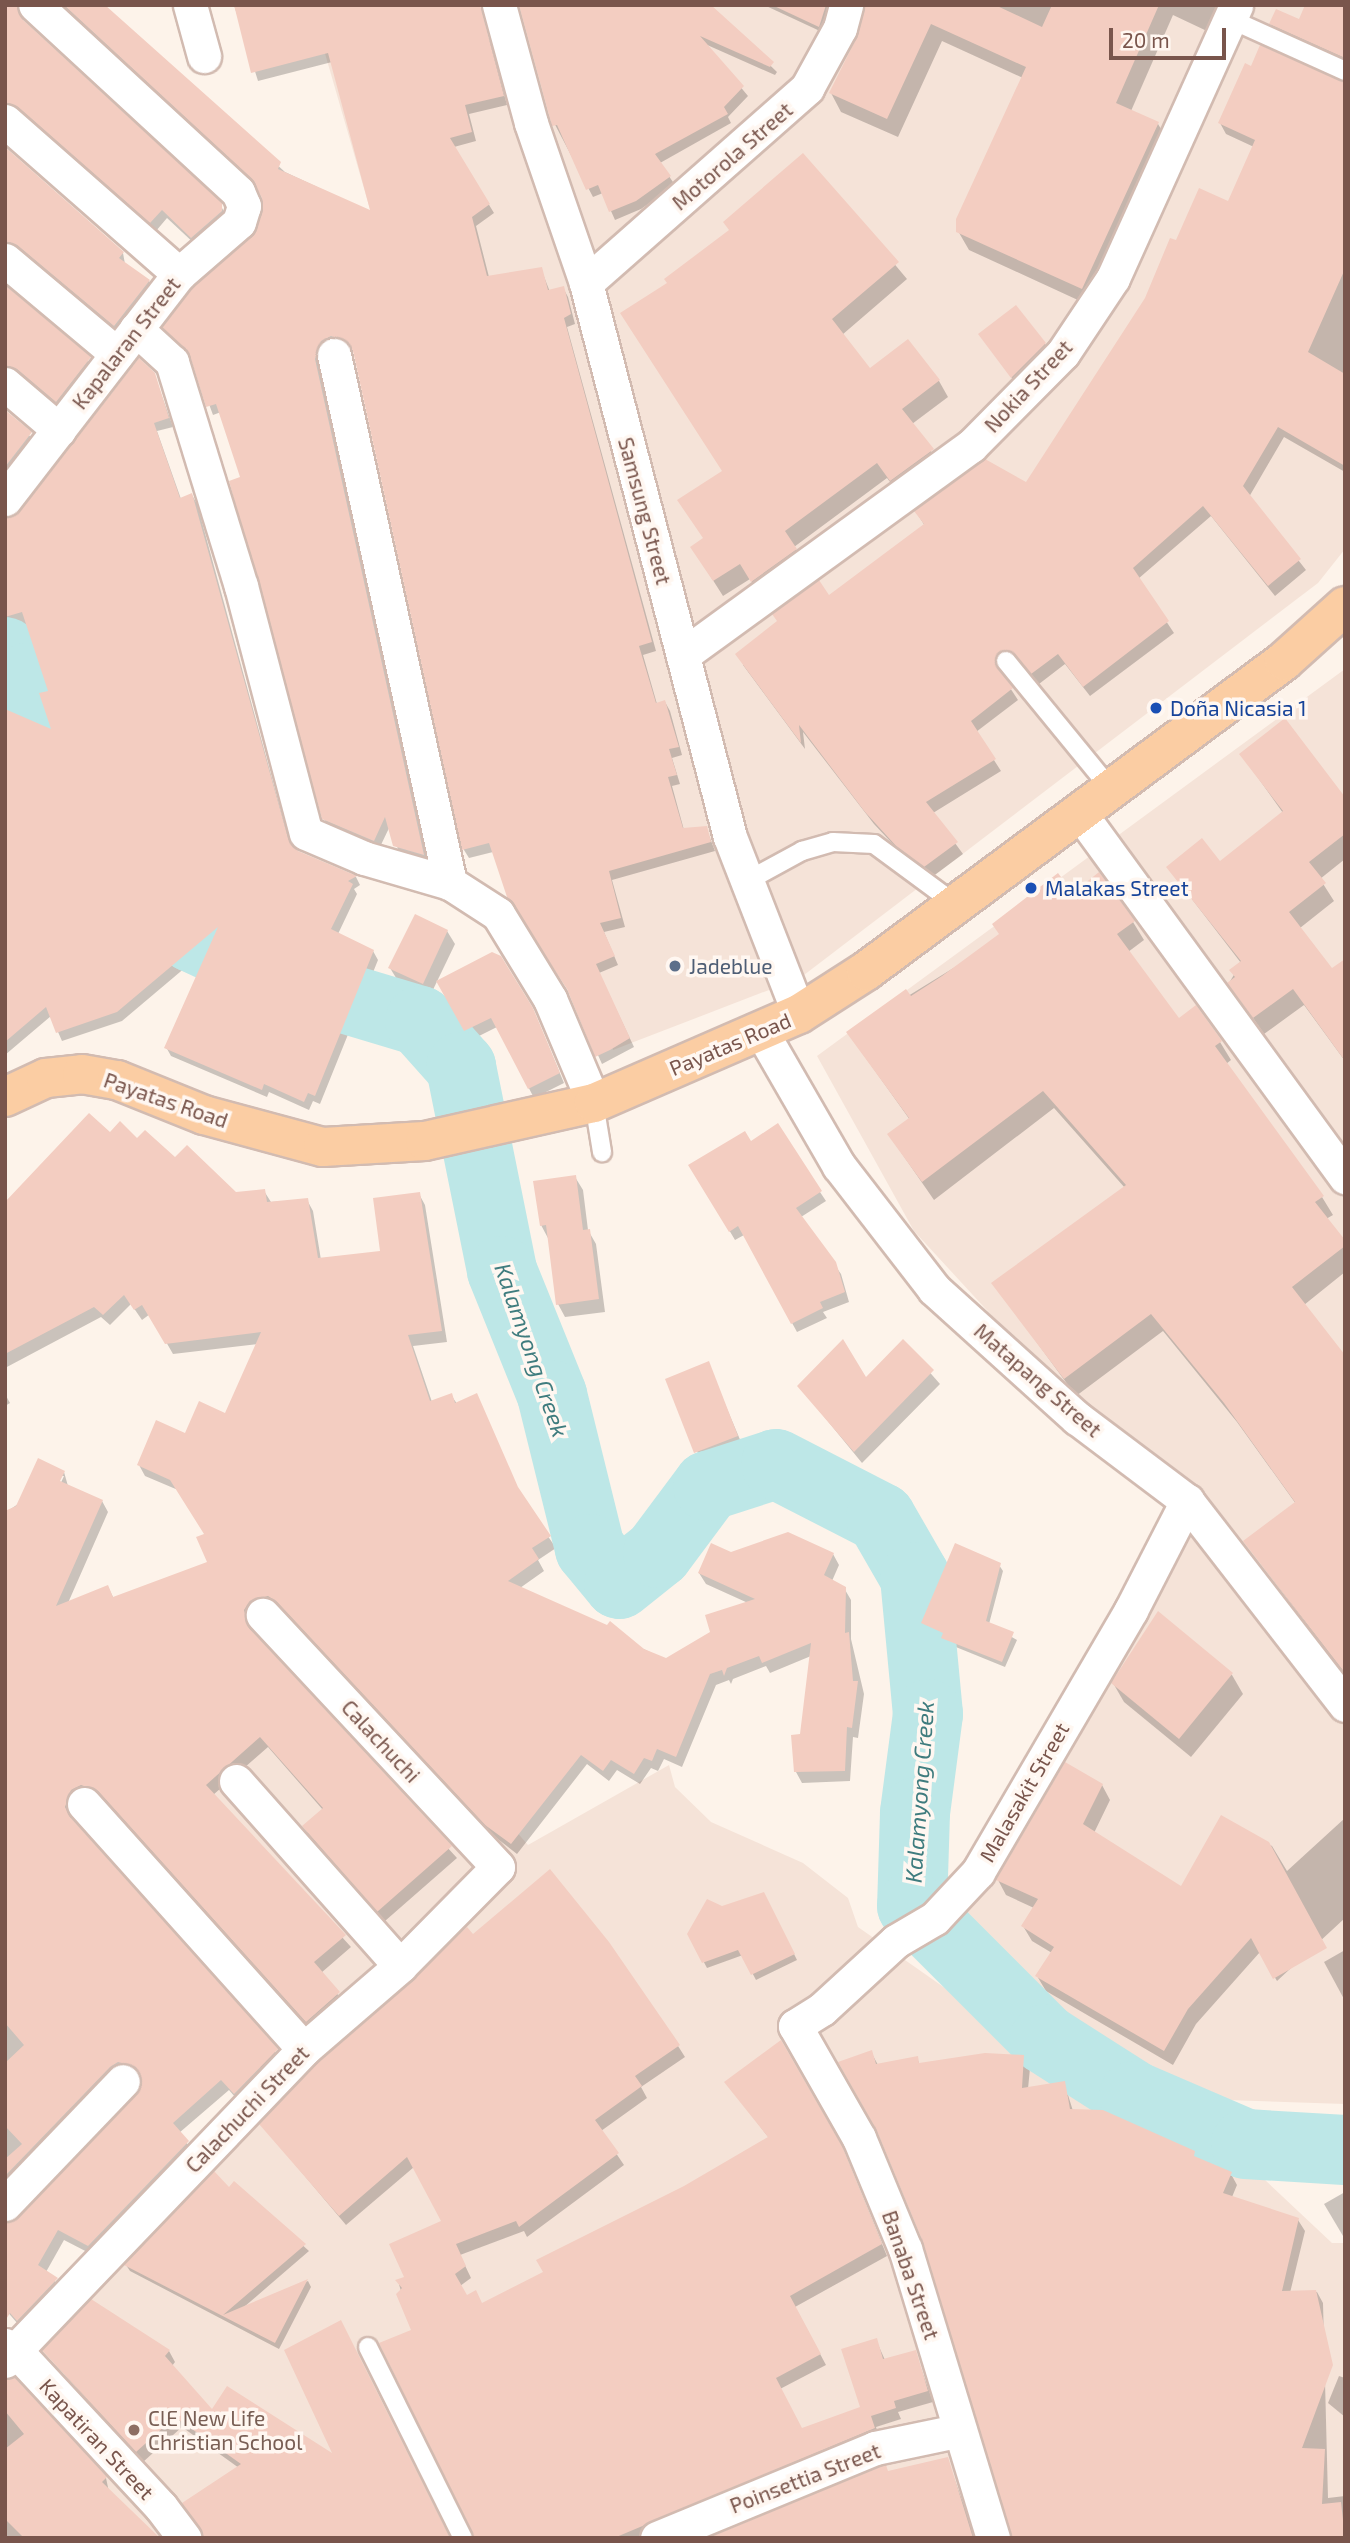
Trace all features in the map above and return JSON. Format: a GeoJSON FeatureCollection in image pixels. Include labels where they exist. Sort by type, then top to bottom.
{"type":"FeatureCollection","features":[{"type":"Feature","properties":{"kind":"main road","name":"Payatas Road"},"geometry":{"type":"LineString","coordinates":[[5,1097],[46,1079],[82,1074],[117,1080],[204,1115],[323,1147],[425,1141],[529,1121],[594,1103],[799,1014],[866,971],[954,903],[1284,661],[1345,606]]}},
{"type":"Feature","properties":{"kind":"street","name":"Kapalaran Street"},"geometry":{"type":"LineString","coordinates":[[5,499],[179,274],[239,222],[244,206],[238,192],[35,5]]}},
{"type":"Feature","properties":{"kind":"street"},"geometry":{"type":"LineString","coordinates":[[190,5],[204,56]]}},
{"type":"Feature","properties":{"kind":"street","name":"Samsung Street"},"geometry":{"type":"LineString","coordinates":[[499,5],[531,123],[586,284],[730,836],[799,1014]]}},
{"type":"Feature","properties":{"kind":"street","name":"Motorola Street"},"geometry":{"type":"LineString","coordinates":[[586,284],[807,88],[839,28],[846,5]]}},
{"type":"Feature","properties":{"kind":"street","name":"Nokia Street"},"geometry":{"type":"LineString","coordinates":[[683,655],[971,446],[1063,354],[1113,278],[1233,12]]}},
{"type":"Feature","properties":{"kind":"street"},"geometry":{"type":"LineString","coordinates":[[5,121],[179,274]]}},
{"type":"Feature","properties":{"kind":"street"},"geometry":{"type":"LineString","coordinates":[[5,260],[127,341],[172,362],[241,586],[306,833],[364,858],[450,883],[498,914],[550,999],[594,1103]]}},
{"type":"Feature","properties":{"kind":"street"},"geometry":{"type":"LineString","coordinates":[[334,355],[450,883]]}},
{"type":"Feature","properties":{"kind":"street"},"geometry":{"type":"LineString","coordinates":[[5,384],[59,430]]}},
{"type":"Feature","properties":{"kind":"street"},"geometry":{"type":"LineString","coordinates":[[1079,812],[1345,1177]]}},
{"type":"Feature","properties":{"kind":"street","name":"Matapang Street"},"geometry":{"type":"LineString","coordinates":[[761,1031],[839,1166],[934,1289],[1077,1419],[1187,1501],[1345,1705]]}},
{"type":"Feature","properties":{"kind":"street","name":"Malasakit Street"},"geometry":{"type":"LineString","coordinates":[[794,2026],[822,2009],[896,1941],[935,1918],[978,1872],[1130,1610],[1187,1501]]}},
{"type":"Feature","properties":{"kind":"street","name":"Calachuchi"},"geometry":{"type":"LineString","coordinates":[[264,1615],[498,1867]]}},
{"type":"Feature","properties":{"kind":"street"},"geometry":{"type":"LineString","coordinates":[[236,1781],[400,1966]]}},
{"type":"Feature","properties":{"kind":"street"},"geometry":{"type":"LineString","coordinates":[[83,1804],[304,2049]]}},
{"type":"Feature","properties":{"kind":"street","name":"Calachuchi Street"},"geometry":{"type":"LineString","coordinates":[[9,2352],[304,2049],[400,1966],[498,1867]]}},
{"type":"Feature","properties":{"kind":"street","name":"Banaba Street"},"geometry":{"type":"LineString","coordinates":[[794,2026],[859,2138],[905,2249],[957,2431],[993,2538]]}},
{"type":"Feature","properties":{"kind":"street"},"geometry":{"type":"LineString","coordinates":[[5,2204],[123,2081]]}},
{"type":"Feature","properties":{"kind":"street","name":"Kapatiran Street"},"geometry":{"type":"LineString","coordinates":[[9,2352],[184,2538]]}},
{"type":"Feature","properties":{"kind":"street","name":"Poinsettia Street"},"geometry":{"type":"LineString","coordinates":[[657,2538],[875,2448],[957,2431]]}},
{"type":"Feature","properties":{"kind":"lane"},"geometry":{"type":"LineString","coordinates":[[1233,12],[1345,71]]}},
{"type":"Feature","properties":{"kind":"lane"},"geometry":{"type":"LineString","coordinates":[[1006,661],[1110,788]]}},
{"type":"Feature","properties":{"kind":"lane"},"geometry":{"type":"LineString","coordinates":[[747,881],[803,851],[833,842],[874,844],[883,847],[954,903]]}},
{"type":"Feature","properties":{"kind":"lane"},"geometry":{"type":"LineString","coordinates":[[594,1103],[602,1152]]}},
{"type":"Feature","properties":{"kind":"lane"},"geometry":{"type":"LineString","coordinates":[[368,2347],[463,2538]]}},
{"type":"Feature","properties":{"kind":"shaded area"},"geometry":{"type":"Polygon","coordinates":[[[311,5],[1345,5],[1345,549],[1318,583],[800,978],[613,1050],[311,5]]]}},
{"type":"Feature","properties":{"kind":"shaded area"},"geometry":{"type":"Polygon","coordinates":[[[1345,669],[1345,2104],[1170,2098],[934,1902],[1022,1776],[1184,1479],[1040,1368],[914,1231],[817,1056],[1345,669]]]}},
{"type":"Feature","properties":{"kind":"shaded area"},"geometry":{"type":"Polygon","coordinates":[[[269,1546],[528,1845],[669,1765],[675,1787],[711,1822],[803,1863],[848,1898],[858,1927],[1093,2092],[1249,2165],[1332,2243],[1345,2243],[1345,2538],[5,2538],[5,2341],[273,2082],[5,1769],[269,1546]]]}},
{"type":"Feature","properties":{"kind":"building"},"geometry":{"type":"Polygon","coordinates":[[[5,5],[16,5],[22,19],[222,203],[222,211],[191,238],[162,210],[150,223],[18,107],[5,102],[5,5]]]}},
{"type":"Feature","properties":{"kind":"building"},"geometry":{"type":"Polygon","coordinates":[[[64,5],[105,5],[281,162],[278,169],[370,210],[328,53],[251,73],[234,5],[480,5],[504,96],[465,105],[472,132],[450,138],[490,204],[472,217],[487,276],[542,267],[548,290],[564,286],[571,314],[564,318],[652,642],[639,646],[656,703],[665,700],[679,747],[669,749],[677,775],[668,777],[683,828],[707,826],[711,842],[609,871],[621,918],[600,923],[615,956],[596,964],[630,1038],[610,1050],[595,1057],[567,989],[507,897],[489,843],[462,850],[353,351],[348,342],[331,336],[321,341],[315,359],[424,855],[393,846],[385,817],[374,841],[322,819],[229,481],[240,477],[216,404],[206,407],[190,356],[162,327],[193,287],[252,236],[262,212],[262,198],[251,178],[64,5]]]}},
{"type":"Feature","properties":{"kind":"building"},"geometry":{"type":"Polygon","coordinates":[[[519,5],[711,5],[774,62],[770,67],[700,36],[744,86],[724,107],[728,114],[655,154],[671,176],[636,201],[609,212],[598,185],[586,190],[557,125],[552,126],[519,5]]]}},
{"type":"Feature","properties":{"kind":"building"},"geometry":{"type":"Polygon","coordinates":[[[772,5],[826,5],[819,27],[772,5]]]}},
{"type":"Feature","properties":{"kind":"building"},"geometry":{"type":"Polygon","coordinates":[[[865,5],[995,5],[1042,27],[1052,5],[1159,5],[1116,103],[1159,122],[1082,289],[956,232],[956,219],[1026,67],[931,24],[887,119],[829,93],[857,37],[865,5]]]}},
{"type":"Feature","properties":{"kind":"building"},"geometry":{"type":"Polygon","coordinates":[[[1305,5],[1345,5],[1345,58],[1269,24],[1276,9],[1299,19],[1305,5]]]}},
{"type":"Feature","properties":{"kind":"building"},"geometry":{"type":"Polygon","coordinates":[[[1260,45],[1345,82],[1345,269],[1308,352],[1345,374],[1345,466],[1278,427],[1243,486],[1301,559],[1268,586],[1203,506],[1133,568],[1169,621],[1083,687],[1058,654],[1031,674],[1011,651],[998,653],[995,663],[1013,688],[971,721],[996,759],[926,802],[958,842],[924,867],[897,847],[865,812],[799,725],[801,743],[735,654],[777,621],[772,614],[819,580],[829,595],[924,524],[914,511],[985,459],[1026,482],[1145,298],[1170,238],[1176,240],[1199,188],[1228,201],[1255,140],[1218,123],[1245,63],[1251,66],[1260,45]]]}},
{"type":"Feature","properties":{"kind":"building"},"geometry":{"type":"Polygon","coordinates":[[[5,147],[124,252],[119,258],[150,280],[114,326],[17,245],[5,241],[5,147]]]}},
{"type":"Feature","properties":{"kind":"building"},"geometry":{"type":"Polygon","coordinates":[[[803,153],[899,262],[832,319],[870,368],[908,339],[940,380],[902,409],[934,449],[890,481],[877,463],[785,531],[797,549],[751,582],[740,564],[713,581],[690,547],[703,538],[677,500],[722,471],[620,313],[667,283],[664,279],[729,230],[723,222],[803,153]]]}},
{"type":"Feature","properties":{"kind":"building"},"geometry":{"type":"Polygon","coordinates":[[[5,285],[91,357],[56,402],[17,369],[5,365],[5,285]]]}},
{"type":"Feature","properties":{"kind":"building"},"geometry":{"type":"Polygon","coordinates":[[[1016,305],[1046,343],[1011,378],[978,334],[1016,305]]]}},
{"type":"Feature","properties":{"kind":"building"},"geometry":{"type":"Polygon","coordinates":[[[139,358],[155,373],[169,418],[154,423],[180,498],[192,493],[288,838],[298,851],[357,876],[348,881],[353,884],[331,929],[374,950],[315,1096],[308,1093],[304,1102],[264,1084],[262,1090],[164,1048],[218,927],[117,1012],[56,1033],[46,1007],[5,1042],[5,709],[51,729],[39,693],[48,691],[22,612],[5,617],[5,518],[20,511],[139,358]]]}},
{"type":"Feature","properties":{"kind":"building"},"geometry":{"type":"Polygon","coordinates":[[[5,410],[32,432],[5,467],[5,410]]]}},
{"type":"Feature","properties":{"kind":"building"},"geometry":{"type":"Polygon","coordinates":[[[1285,718],[1345,797],[1345,834],[1309,862],[1326,883],[1289,912],[1332,968],[1345,959],[1345,1061],[1293,989],[1253,1018],[1227,983],[1235,977],[1229,970],[1241,961],[1166,867],[1202,838],[1220,861],[1283,811],[1239,754],[1285,718]]]}},
{"type":"Feature","properties":{"kind":"building"},"geometry":{"type":"Polygon","coordinates":[[[1099,872],[1135,921],[1117,934],[1179,1018],[1196,1005],[1222,1041],[1215,1046],[1324,1196],[1315,1202],[1345,1240],[1345,1246],[1292,1287],[1345,1355],[1345,1673],[1243,1541],[1295,1502],[1224,1403],[1151,1314],[1064,1379],[991,1283],[1126,1185],[1043,1091],[922,1182],[887,1134],[909,1118],[846,1032],[906,989],[911,996],[999,934],[992,924],[1058,873],[1073,893],[1099,872]]]}},
{"type":"Feature","properties":{"kind":"building"},"geometry":{"type":"Polygon","coordinates":[[[415,914],[448,930],[423,984],[388,968],[415,914]]]}},
{"type":"Feature","properties":{"kind":"building"},"geometry":{"type":"Polygon","coordinates":[[[492,952],[501,956],[533,1008],[560,1073],[528,1089],[491,1018],[464,1031],[436,981],[492,952]]]}},
{"type":"Feature","properties":{"kind":"building"},"geometry":{"type":"Polygon","coordinates":[[[89,1113],[110,1132],[120,1121],[137,1138],[145,1130],[175,1157],[187,1145],[236,1192],[265,1189],[267,1202],[308,1198],[318,1258],[380,1251],[373,1198],[420,1192],[442,1331],[408,1335],[430,1401],[452,1393],[455,1403],[477,1393],[518,1487],[551,1536],[532,1548],[539,1559],[508,1581],[607,1625],[610,1621],[644,1649],[666,1658],[710,1632],[705,1615],[755,1599],[698,1573],[711,1543],[731,1552],[788,1532],[834,1553],[824,1575],[846,1587],[845,1633],[849,1632],[853,1681],[858,1681],[852,1728],[847,1727],[845,1771],[794,1772],[791,1735],[800,1734],[811,1643],[762,1663],[759,1656],[727,1668],[724,1676],[722,1670],[710,1674],[676,1757],[657,1749],[652,1761],[644,1758],[634,1774],[611,1760],[603,1771],[581,1755],[511,1844],[485,1825],[277,1602],[268,1596],[250,1601],[244,1610],[249,1628],[452,1846],[377,1912],[302,1826],[323,1808],[260,1737],[206,1785],[346,1935],[314,1962],[340,1992],[306,2022],[98,1791],[81,1785],[71,1790],[65,1807],[70,1817],[278,2049],[234,2094],[221,2080],[173,2123],[189,2141],[88,2246],[58,2230],[38,2265],[58,2278],[17,2321],[10,2313],[5,2321],[5,2223],[19,2217],[142,2085],[136,2067],[118,2062],[110,2067],[5,2176],[5,2159],[22,2144],[5,2126],[5,2063],[24,2045],[5,2023],[5,1511],[16,1506],[38,1458],[65,1471],[60,1481],[103,1500],[56,1606],[108,1585],[113,1597],[207,1562],[196,1537],[204,1534],[170,1480],[137,1465],[156,1420],[185,1433],[199,1401],[225,1413],[261,1332],[165,1344],[142,1305],[134,1310],[124,1295],[103,1315],[94,1307],[5,1354],[5,1202],[89,1113]]]}},
{"type":"Feature","properties":{"kind":"building"},"geometry":{"type":"Polygon","coordinates":[[[778,1123],[822,1191],[796,1208],[836,1262],[845,1292],[820,1302],[823,1308],[791,1324],[738,1226],[729,1232],[688,1165],[745,1131],[751,1141],[778,1123]]]}},
{"type":"Feature","properties":{"kind":"building"},"geometry":{"type":"Polygon","coordinates":[[[576,1175],[583,1230],[590,1229],[599,1299],[556,1305],[546,1225],[540,1226],[533,1181],[576,1175]]]}},
{"type":"Feature","properties":{"kind":"building"},"geometry":{"type":"Polygon","coordinates":[[[843,1339],[866,1377],[903,1339],[934,1370],[854,1452],[797,1386],[843,1339]]]}},
{"type":"Feature","properties":{"kind":"building"},"geometry":{"type":"Polygon","coordinates":[[[709,1361],[738,1436],[694,1453],[665,1379],[709,1361]]]}},
{"type":"Feature","properties":{"kind":"building"},"geometry":{"type":"Polygon","coordinates":[[[955,1543],[1001,1563],[986,1621],[1014,1632],[1002,1662],[941,1638],[943,1633],[921,1623],[955,1543]]]}},
{"type":"Feature","properties":{"kind":"building"},"geometry":{"type":"Polygon","coordinates":[[[1158,1611],[1233,1673],[1179,1739],[1111,1683],[1158,1611]]]}},
{"type":"Feature","properties":{"kind":"building"},"geometry":{"type":"Polygon","coordinates":[[[1065,1762],[1103,1784],[1083,1824],[1181,1886],[1221,1815],[1269,1842],[1327,1948],[1273,1979],[1251,1938],[1188,2009],[1164,2051],[1035,1976],[1054,1947],[1021,1926],[1038,1899],[996,1880],[1065,1762]]]}},
{"type":"Feature","properties":{"kind":"building"},"geometry":{"type":"Polygon","coordinates":[[[550,1869],[609,1942],[680,2045],[635,2076],[642,2086],[595,2120],[619,2153],[519,2227],[516,2221],[456,2244],[466,2266],[455,2274],[467,2295],[476,2290],[482,2303],[543,2272],[536,2260],[684,2186],[768,2137],[724,2082],[781,2040],[842,2146],[882,2244],[790,2296],[821,2354],[776,2378],[802,2428],[860,2407],[841,2349],[877,2338],[883,2359],[916,2350],[928,2391],[894,2401],[896,2408],[871,2416],[875,2428],[614,2538],[474,2538],[379,2343],[411,2330],[396,2294],[402,2288],[395,2280],[404,2277],[389,2244],[441,2221],[407,2157],[339,2216],[259,2124],[317,2063],[467,1927],[473,1934],[550,1869]]]}},
{"type":"Feature","properties":{"kind":"building"},"geometry":{"type":"Polygon","coordinates":[[[764,1892],[795,1954],[751,1975],[738,1950],[702,1963],[687,1934],[707,1899],[722,1906],[764,1892]]]}},
{"type":"Feature","properties":{"kind":"building"},"geometry":{"type":"Polygon","coordinates":[[[872,2050],[876,2064],[918,2056],[919,2063],[985,2053],[1024,2055],[1022,2088],[1065,2081],[1070,2109],[1103,2110],[1195,2151],[1194,2156],[1232,2172],[1223,2193],[1299,2218],[1282,2291],[1316,2290],[1333,2365],[1302,2448],[1325,2449],[1322,2504],[1341,2502],[1345,2538],[1012,2538],[923,2242],[877,2131],[838,2062],[872,2050]]]}},
{"type":"Feature","properties":{"kind":"building"},"geometry":{"type":"Polygon","coordinates":[[[214,2171],[229,2187],[234,2181],[306,2244],[223,2315],[308,2279],[275,2343],[124,2265],[214,2171]]]}},
{"type":"Feature","properties":{"kind":"building"},"geometry":{"type":"Polygon","coordinates":[[[91,2299],[170,2350],[165,2356],[212,2409],[227,2386],[332,2453],[284,2350],[341,2320],[450,2538],[203,2538],[182,2503],[241,2464],[175,2417],[136,2452],[42,2350],[91,2299]]]}},
{"type":"Feature","properties":{"kind":"building"},"geometry":{"type":"Polygon","coordinates":[[[14,2377],[107,2477],[102,2482],[160,2538],[24,2538],[5,2519],[5,2449],[24,2434],[5,2411],[5,2380],[14,2377]]]}},
{"type":"Feature","properties":{"kind":"building"},"geometry":{"type":"Polygon","coordinates":[[[948,2457],[973,2538],[713,2536],[881,2466],[886,2465],[888,2471],[948,2457]]]}},
{"type":"Feature","properties":{"kind":"waterway","name":"Kalamyong Creek"},"geometry":{"type":"LineString","coordinates":[[5,652],[26,678],[50,753],[119,865],[192,937],[287,981],[420,1021],[461,1067],[502,1271],[552,1395],[590,1549],[619,1584],[658,1553],[708,1486],[776,1464],[881,1518],[915,1577],[928,1714],[915,1813],[912,1906],[1045,2039],[1134,2096],[1246,2144],[1345,2150]]}},
{"type":"Feature","properties":{"kind":"place","name":"Doña Nicasia 1"},"geometry":{"type":"Point","coordinates":[1156,708]}},
{"type":"Feature","properties":{"kind":"place","name":"Malakas Street"},"geometry":{"type":"Point","coordinates":[1031,888]}},
{"type":"Feature","properties":{"kind":"place","name":"Jadeblue"},"geometry":{"type":"Point","coordinates":[675,966]}},
{"type":"Feature","properties":{"kind":"place","name":"ClE New Life Christian School"},"geometry":{"type":"Point","coordinates":[134,2430]}}]}
